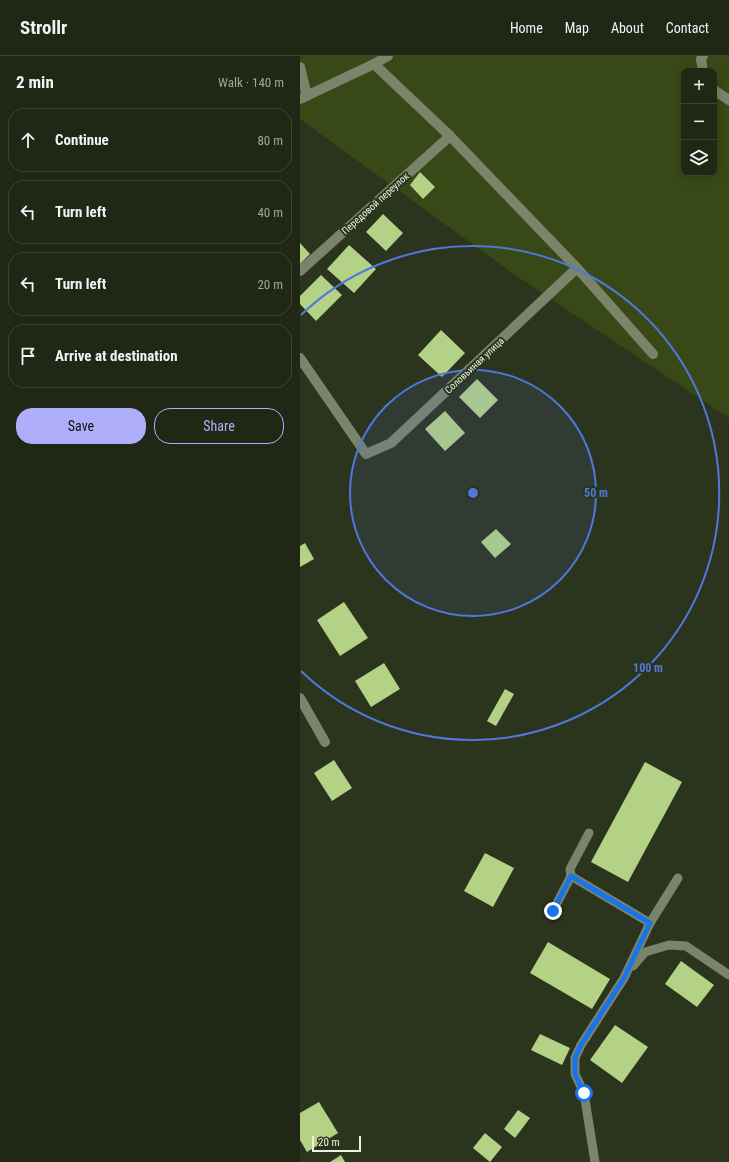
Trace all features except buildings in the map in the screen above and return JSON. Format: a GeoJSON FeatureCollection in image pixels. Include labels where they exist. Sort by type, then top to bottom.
{"type":"FeatureCollection","features":[{"type":"Feature","properties":{"kind":"street"},"geometry":{"type":"LineString","coordinates":[[300,67],[304,98],[388,56]]}},
{"type":"Feature","properties":{"kind":"street"},"geometry":{"type":"LineString","coordinates":[[702,68],[701,59],[703,56]]}},
{"type":"Feature","properties":{"kind":"street"},"geometry":{"type":"LineString","coordinates":[[374,64],[450,136],[577,268],[653,354]]}},
{"type":"Feature","properties":{"kind":"street"},"geometry":{"type":"LineString","coordinates":[[717,92],[729,100]]}},
{"type":"Feature","properties":{"kind":"street","name":"Передовой переулок"},"geometry":{"type":"LineString","coordinates":[[300,271],[450,136]]}},
{"type":"Feature","properties":{"kind":"street","name":"Соловьиная улица"},"geometry":{"type":"LineString","coordinates":[[300,358],[366,454],[391,443],[577,268]]}},
{"type":"Feature","properties":{"kind":"street"},"geometry":{"type":"LineString","coordinates":[[300,698],[325,742]]}},
{"type":"Feature","properties":{"kind":"lane"},"geometry":{"type":"LineString","coordinates":[[553,911],[571,876],[570,869],[589,834]]}},
{"type":"Feature","properties":{"kind":"lane"},"geometry":{"type":"LineString","coordinates":[[571,876],[650,923]]}},
{"type":"Feature","properties":{"kind":"lane"},"geometry":{"type":"LineString","coordinates":[[624,978],[650,923],[678,878]]}},
{"type":"Feature","properties":{"kind":"lane"},"geometry":{"type":"LineString","coordinates":[[595,1162],[584,1093],[575,1074],[575,1058],[581,1045],[624,978],[644,952],[669,945],[686,946],[729,975]]}},
{"type":"Feature","properties":{"kind":"green space"},"geometry":{"type":"Polygon","coordinates":[[[300,56],[729,56],[729,418],[515,275],[300,119],[300,56]]]}},
{"type":"Feature","properties":{"kind":"route"},"geometry":{"type":"LineString","coordinates":[[553,911],[571,876],[650,923],[624,978],[581,1045],[575,1058],[575,1074],[584,1093]]}}]}
